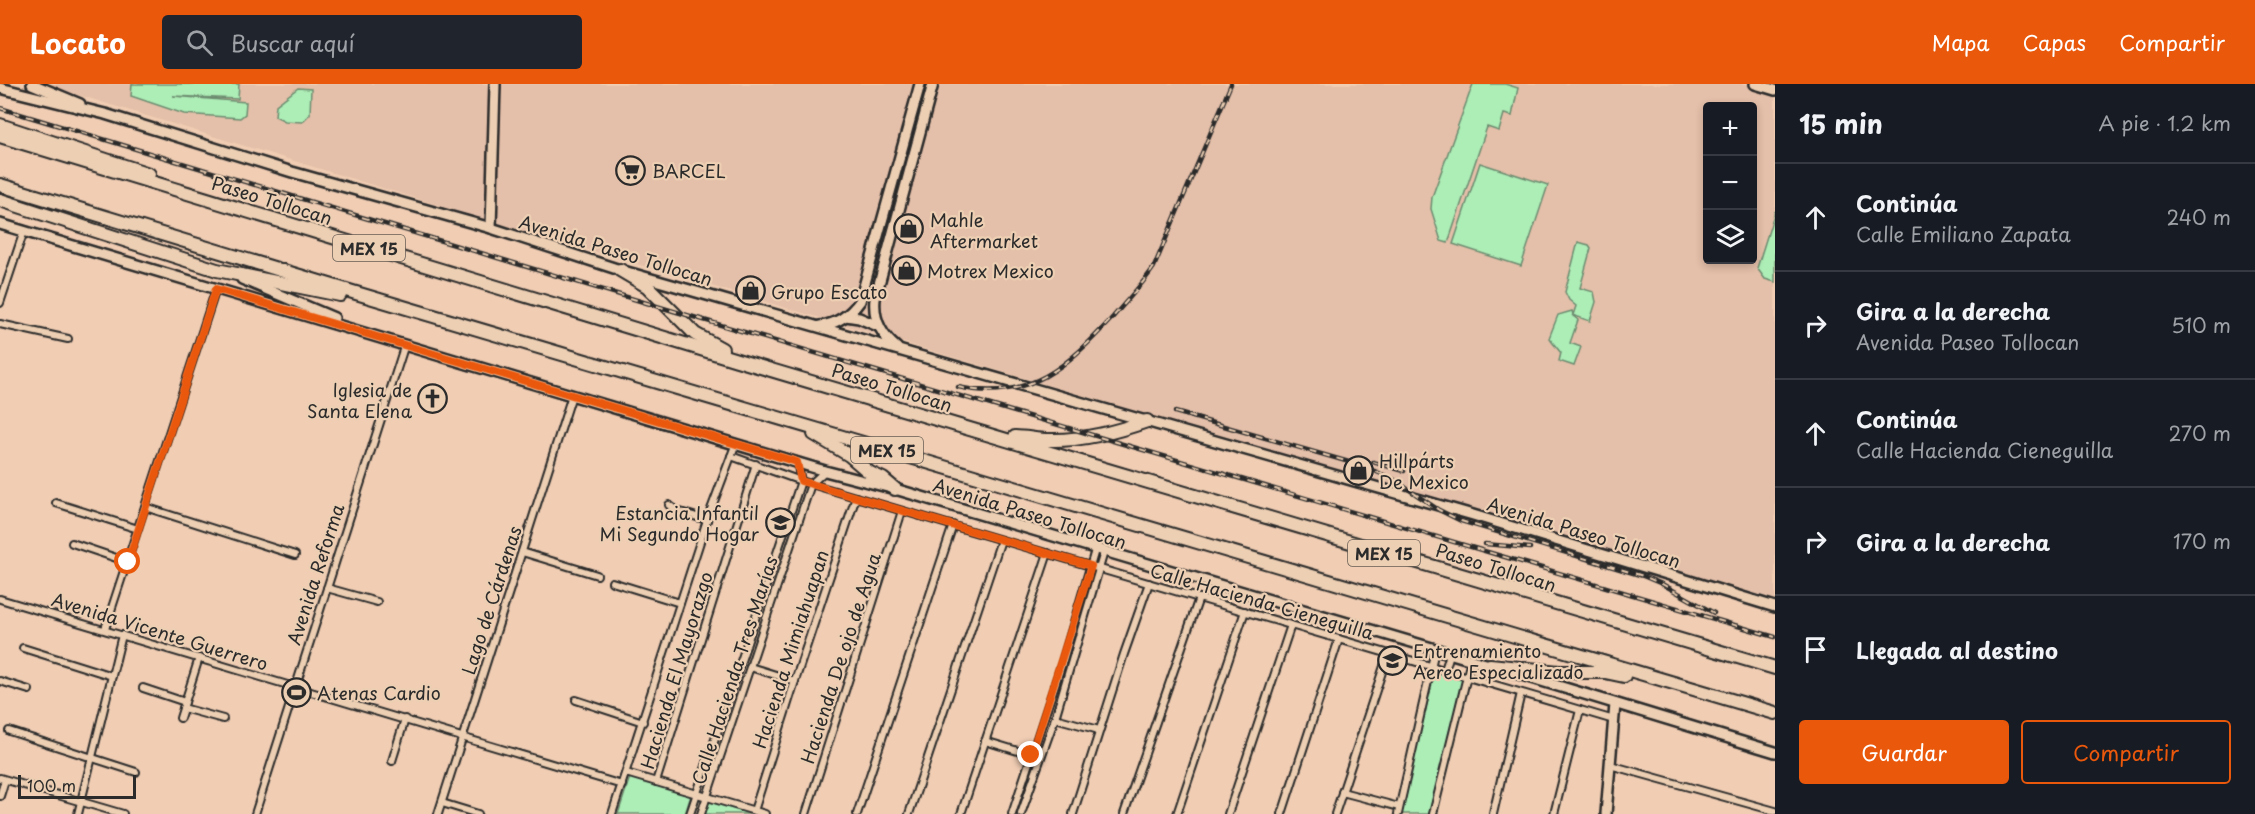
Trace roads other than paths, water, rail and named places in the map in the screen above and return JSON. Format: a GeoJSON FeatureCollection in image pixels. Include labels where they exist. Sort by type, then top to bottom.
{"type":"FeatureCollection","features":[{"type":"Feature","properties":{"kind":"highway"},"geometry":{"type":"LineString","coordinates":[[0,125],[147,173],[176,190]]}},
{"type":"Feature","properties":{"kind":"highway","name":"Paseo Tollocan"},"geometry":{"type":"LineString","coordinates":[[0,136],[737,360],[1775,668]]}},
{"type":"Feature","properties":{"kind":"highway","name":"MEX 15"},"geometry":{"type":"LineString","coordinates":[[0,186],[1775,713]]}},
{"type":"Feature","properties":{"kind":"highway"},"geometry":{"type":"LineString","coordinates":[[0,200],[217,270],[317,292],[344,295],[356,293]]}},
{"type":"Feature","properties":{"kind":"highway"},"geometry":{"type":"LineString","coordinates":[[620,270],[646,286],[694,334],[729,352],[737,360]]}},
{"type":"Feature","properties":{"kind":"highway"},"geometry":{"type":"LineString","coordinates":[[994,436],[1068,439],[1123,429],[1147,421]]}},
{"type":"Feature","properties":{"kind":"highway"},"geometry":{"type":"LineString","coordinates":[[792,422],[849,455],[870,473],[883,479],[895,489]]}},
{"type":"Feature","properties":{"kind":"highway"},"geometry":{"type":"LineString","coordinates":[[1490,665],[1559,672],[1605,672],[1662,680]]}},
{"type":"Feature","properties":{"kind":"main road","name":"Avenida Paseo Tollocan"},"geometry":{"type":"LineString","coordinates":[[32,84],[105,114]]}},
{"type":"Feature","properties":{"kind":"main road"},"geometry":{"type":"LineString","coordinates":[[490,228],[495,84]]}},
{"type":"Feature","properties":{"kind":"main road"},"geometry":{"type":"LineString","coordinates":[[810,325],[830,324],[846,316],[855,308],[863,293],[920,84]]}},
{"type":"Feature","properties":{"kind":"main road"},"geometry":{"type":"LineString","coordinates":[[902,351],[878,326],[874,310],[875,299],[933,84]]}},
{"type":"Feature","properties":{"kind":"main road"},"geometry":{"type":"LineString","coordinates":[[1755,84],[1775,90]]}},
{"type":"Feature","properties":{"kind":"main road","name":"Avenida Paseo Tollocan"},"geometry":{"type":"LineString","coordinates":[[0,88],[105,114],[490,228],[620,270],[1473,515],[1775,607]]}},
{"type":"Feature","properties":{"kind":"main road","name":"Avenida Paseo Tollocan"},"geometry":{"type":"LineString","coordinates":[[0,224],[825,471],[895,489],[1490,665],[1775,752]]}},
{"type":"Feature","properties":{"kind":"main road"},"geometry":{"type":"LineString","coordinates":[[217,270],[324,313],[353,328]]}},
{"type":"Feature","properties":{"kind":"main road"},"geometry":{"type":"LineString","coordinates":[[846,316],[859,318],[878,326]]}},
{"type":"Feature","properties":{"kind":"main road"},"geometry":{"type":"LineString","coordinates":[[1606,814],[1616,704]]}},
{"type":"Feature","properties":{"kind":"street"},"geometry":{"type":"LineString","coordinates":[[898,166],[909,169]]}},
{"type":"Feature","properties":{"kind":"street"},"geometry":{"type":"LineString","coordinates":[[881,226],[892,230]]}},
{"type":"Feature","properties":{"kind":"street"},"geometry":{"type":"LineString","coordinates":[[0,303],[24,231]]}},
{"type":"Feature","properties":{"kind":"street"},"geometry":{"type":"LineString","coordinates":[[105,629],[216,289]]}},
{"type":"Feature","properties":{"kind":"street"},"geometry":{"type":"LineString","coordinates":[[0,324],[68,339]]}},
{"type":"Feature","properties":{"kind":"street","name":"Avenida Reforma"},"geometry":{"type":"LineString","coordinates":[[255,814],[405,344]]}},
{"type":"Feature","properties":{"kind":"street","name":"Lago de Cárdenas"},"geometry":{"type":"LineString","coordinates":[[438,814],[572,395]]}},
{"type":"Feature","properties":{"kind":"street"},"geometry":{"type":"LineString","coordinates":[[612,814],[707,520],[736,443]]}},
{"type":"Feature","properties":{"kind":"street","name":"Calle Hacienda Cieneguilla"},"geometry":{"type":"LineString","coordinates":[[731,456],[801,481],[1614,720]]}},
{"type":"Feature","properties":{"kind":"street"},"geometry":{"type":"LineString","coordinates":[[797,462],[801,481]]}},
{"type":"Feature","properties":{"kind":"street","name":"Hacienda El Mayorazgo"},"geometry":{"type":"LineString","coordinates":[[656,782],[756,464]]}},
{"type":"Feature","properties":{"kind":"street","name":"Calle Hacienda Tres Marías"},"geometry":{"type":"LineString","coordinates":[[701,814],[812,484],[825,471]]}},
{"type":"Feature","properties":{"kind":"street","name":"Calle Hacienda Tres Marías"},"geometry":{"type":"LineString","coordinates":[[690,814],[801,481]]}},
{"type":"Feature","properties":{"kind":"street","name":"Hacienda Mimiahuapan"},"geometry":{"type":"LineString","coordinates":[[754,811],[856,497]]}},
{"type":"Feature","properties":{"kind":"street"},"geometry":{"type":"LineString","coordinates":[[56,503],[138,529]]}},
{"type":"Feature","properties":{"kind":"street"},"geometry":{"type":"LineString","coordinates":[[669,505],[677,511],[707,520]]}},
{"type":"Feature","properties":{"kind":"street"},"geometry":{"type":"LineString","coordinates":[[145,507],[295,555]]}},
{"type":"Feature","properties":{"kind":"street","name":"Hacienda De ojo de Agua"},"geometry":{"type":"LineString","coordinates":[[806,814],[902,510]]}},
{"type":"Feature","properties":{"kind":"street"},"geometry":{"type":"LineString","coordinates":[[857,814],[953,525]]}},
{"type":"Feature","properties":{"kind":"street"},"geometry":{"type":"LineString","coordinates":[[909,814],[1001,540]]}},
{"type":"Feature","properties":{"kind":"street"},"geometry":{"type":"LineString","coordinates":[[72,543],[128,562]]}},
{"type":"Feature","properties":{"kind":"street"},"geometry":{"type":"LineString","coordinates":[[1012,814],[1063,660],[1091,566],[1100,551]]}},
{"type":"Feature","properties":{"kind":"street"},"geometry":{"type":"LineString","coordinates":[[1021,814],[1055,718],[1100,569],[1100,551]]}},
{"type":"Feature","properties":{"kind":"street"},"geometry":{"type":"LineString","coordinates":[[522,552],[597,575]]}},
{"type":"Feature","properties":{"kind":"street"},"geometry":{"type":"LineString","coordinates":[[961,814],[1048,553]]}},
{"type":"Feature","properties":{"kind":"street"},"geometry":{"type":"LineString","coordinates":[[612,582],[680,603]]}},
{"type":"Feature","properties":{"kind":"street"},"geometry":{"type":"LineString","coordinates":[[1073,814],[1149,583]]}},
{"type":"Feature","properties":{"kind":"street"},"geometry":{"type":"LineString","coordinates":[[327,588],[377,602]]}},
{"type":"Feature","properties":{"kind":"street"},"geometry":{"type":"LineString","coordinates":[[763,595],[773,599]]}},
{"type":"Feature","properties":{"kind":"street"},"geometry":{"type":"LineString","coordinates":[[1124,814],[1161,701],[1199,598]]}},
{"type":"Feature","properties":{"kind":"street"},"geometry":{"type":"LineString","coordinates":[[0,607],[1,599]]}},
{"type":"Feature","properties":{"kind":"street","name":"Avenida Vicente Guerrero"},"geometry":{"type":"LineString","coordinates":[[1,599],[622,785]]}},
{"type":"Feature","properties":{"kind":"street"},"geometry":{"type":"LineString","coordinates":[[1177,814],[1245,611]]}},
{"type":"Feature","properties":{"kind":"street"},"geometry":{"type":"LineString","coordinates":[[1228,814],[1291,625]]}},
{"type":"Feature","properties":{"kind":"street"},"geometry":{"type":"LineString","coordinates":[[78,814],[122,635]]}},
{"type":"Feature","properties":{"kind":"street"},"geometry":{"type":"LineString","coordinates":[[1282,814],[1339,639]]}},
{"type":"Feature","properties":{"kind":"street"},"geometry":{"type":"LineString","coordinates":[[23,648],[112,676]]}},
{"type":"Feature","properties":{"kind":"street"},"geometry":{"type":"LineString","coordinates":[[1342,792],[1398,810],[1435,650]]}},
{"type":"Feature","properties":{"kind":"street"},"geometry":{"type":"LineString","coordinates":[[1335,814],[1388,654]]}},
{"type":"Feature","properties":{"kind":"street"},"geometry":{"type":"LineString","coordinates":[[1445,670],[1450,654]]}},
{"type":"Feature","properties":{"kind":"street"},"geometry":{"type":"LineString","coordinates":[[180,718],[199,658]]}},
{"type":"Feature","properties":{"kind":"street"},"geometry":{"type":"LineString","coordinates":[[1063,660],[1071,663]]}},
{"type":"Feature","properties":{"kind":"street"},"geometry":{"type":"LineString","coordinates":[[1433,814],[1471,660]]}},
{"type":"Feature","properties":{"kind":"street"},"geometry":{"type":"LineString","coordinates":[[750,667],[795,681]]}},
{"type":"Feature","properties":{"kind":"street"},"geometry":{"type":"LineString","coordinates":[[0,681],[29,690]]}},
{"type":"Feature","properties":{"kind":"street"},"geometry":{"type":"LineString","coordinates":[[143,688],[223,719]]}},
{"type":"Feature","properties":{"kind":"street"},"geometry":{"type":"LineString","coordinates":[[1493,814],[1521,693]]}},
{"type":"Feature","properties":{"kind":"street"},"geometry":{"type":"LineString","coordinates":[[576,700],[643,722]]}},
{"type":"Feature","properties":{"kind":"street"},"geometry":{"type":"LineString","coordinates":[[1554,814],[1580,710]]}},
{"type":"Feature","properties":{"kind":"street"},"geometry":{"type":"LineString","coordinates":[[724,712],[734,715]]}},
{"type":"Feature","properties":{"kind":"street"},"geometry":{"type":"LineString","coordinates":[[1055,718],[1099,730]]}},
{"type":"Feature","properties":{"kind":"street"},"geometry":{"type":"LineString","coordinates":[[392,760],[405,719]]}},
{"type":"Feature","properties":{"kind":"street"},"geometry":{"type":"LineString","coordinates":[[9,731],[136,772]]}},
{"type":"Feature","properties":{"kind":"street"},"geometry":{"type":"LineString","coordinates":[[985,741],[1031,755]]}},
{"type":"Feature","properties":{"kind":"street"},"geometry":{"type":"LineString","coordinates":[[1610,765],[1775,811]]}},
{"type":"Feature","properties":{"kind":"street"},"geometry":{"type":"LineString","coordinates":[[626,773],[765,814]]}},
{"type":"Feature","properties":{"kind":"street"},"geometry":{"type":"LineString","coordinates":[[0,796],[2,779],[123,814]]}},
{"type":"Feature","properties":{"kind":"street"},"geometry":{"type":"LineString","coordinates":[[1018,793],[1028,795]]}},
{"type":"Feature","properties":{"kind":"street"},"geometry":{"type":"LineString","coordinates":[[442,803],[478,814]]}},
{"type":"Feature","properties":{"kind":"railway"},"geometry":{"type":"LineString","coordinates":[[958,387],[983,391],[1006,390],[1027,385],[1063,364],[1113,317],[1154,267],[1231,84]]}},
{"type":"Feature","properties":{"kind":"railway"},"geometry":{"type":"LineString","coordinates":[[0,108],[670,310],[1775,637]]}},
{"type":"Feature","properties":{"kind":"railway"},"geometry":{"type":"LineString","coordinates":[[1175,412],[1363,466],[1393,479],[1439,510],[1461,521],[1643,576],[1714,613]]}},
{"type":"Feature","properties":{"kind":"railway"},"geometry":{"type":"LineString","coordinates":[[1373,462],[1404,471]]}},
{"type":"Feature","properties":{"kind":"railway"},"geometry":{"type":"LineString","coordinates":[[1485,544],[1530,548]]}},
{"type":"Feature","properties":{"kind":"place","name":"BARCEL"},"geometry":{"type":"Point","coordinates":[631,170]}},
{"type":"Feature","properties":{"kind":"place","name":"Mahle Aftermarket"},"geometry":{"type":"Point","coordinates":[909,229]}},
{"type":"Feature","properties":{"kind":"place","name":"Motrex Mexico"},"geometry":{"type":"Point","coordinates":[906,270]}},
{"type":"Feature","properties":{"kind":"place","name":"Grupo Escato"},"geometry":{"type":"Point","coordinates":[750,291]}},
{"type":"Feature","properties":{"kind":"place","name":"Iglesia de Santa Elena"},"geometry":{"type":"Point","coordinates":[433,399]}},
{"type":"Feature","properties":{"kind":"place","name":"Hillpárts De Mexico"},"geometry":{"type":"Point","coordinates":[1358,470]}},
{"type":"Feature","properties":{"kind":"place","name":"Estancia Infantil Mi Segundo Hogar"},"geometry":{"type":"Point","coordinates":[780,522]}},
{"type":"Feature","properties":{"kind":"place","name":"Entrenamiento Aereo Especializado"},"geometry":{"type":"Point","coordinates":[1392,660]}},
{"type":"Feature","properties":{"kind":"place","name":"Atenas Cardio"},"geometry":{"type":"Point","coordinates":[296,692]}}]}
